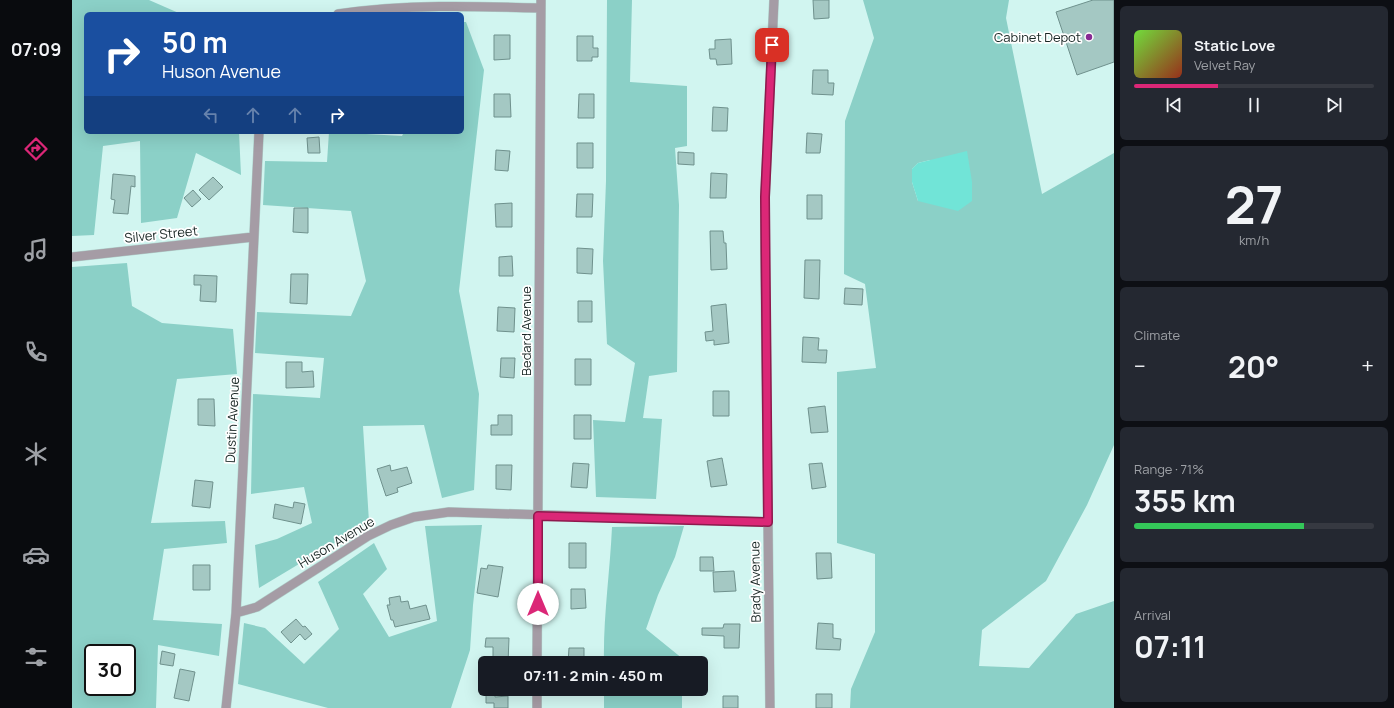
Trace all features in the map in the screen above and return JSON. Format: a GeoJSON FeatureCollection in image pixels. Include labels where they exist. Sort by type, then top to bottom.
{"type":"FeatureCollection","features":[{"type":"Feature","properties":{"kind":"street","name":"Brady Avenue"},"geometry":{"type":"LineString","coordinates":[[770,708],[765,204],[774,0]]}},
{"type":"Feature","properties":{"kind":"street"},"geometry":{"type":"LineString","coordinates":[[359,12],[402,8],[541,4]]}},
{"type":"Feature","properties":{"kind":"street","name":"Bedard Avenue"},"geometry":{"type":"LineString","coordinates":[[537,656],[541,4]]}},
{"type":"Feature","properties":{"kind":"street","name":"Dustin Avenue"},"geometry":{"type":"LineString","coordinates":[[226,708],[236,613],[259,134]]}},
{"type":"Feature","properties":{"kind":"street","name":"Silver Street"},"geometry":{"type":"LineString","coordinates":[[72,257],[253,237]]}},
{"type":"Feature","properties":{"kind":"street","name":"Huson Avenue"},"geometry":{"type":"LineString","coordinates":[[236,613],[257,607],[368,536],[391,525],[414,517],[449,512],[538,516],[768,522]]}},
{"type":"Feature","properties":{"kind":"street"},"geometry":{"type":"LineString","coordinates":[[537,696],[537,708]]}},
{"type":"Feature","properties":{"kind":"green space"},"geometry":{"type":"Polygon","coordinates":[[[72,0],[149,0],[176,12],[84,12],[84,134],[239,134],[241,175],[196,153],[177,218],[141,223],[140,141],[103,146],[94,235],[72,236],[72,0]]]}},
{"type":"Feature","properties":{"kind":"green space"},"geometry":{"type":"Polygon","coordinates":[[[607,0],[632,0],[630,82],[687,86],[687,146],[675,148],[679,205],[677,372],[649,376],[643,418],[662,419],[656,499],[596,497],[593,420],[625,422],[635,363],[607,344],[603,261],[606,181],[607,0]]]}},
{"type":"Feature","properties":{"kind":"green space"},"geometry":{"type":"Polygon","coordinates":[[[863,0],[1009,0],[1006,18],[1042,194],[1114,153],[1114,445],[1087,505],[1046,581],[982,630],[979,666],[1029,668],[1076,614],[1114,601],[1114,708],[850,708],[851,689],[875,632],[875,554],[837,543],[837,372],[876,368],[865,284],[844,274],[845,121],[874,38],[863,0]],[[930,160],[918,163],[912,169],[912,182],[918,201],[930,160]]]}},
{"type":"Feature","properties":{"kind":"green space"},"geometry":{"type":"Polygon","coordinates":[[[464,22],[466,22],[484,70],[459,291],[479,394],[474,490],[442,498],[424,425],[363,426],[369,522],[259,588],[255,545],[277,539],[312,523],[304,487],[251,494],[253,394],[320,398],[324,358],[255,353],[257,312],[351,316],[366,281],[351,211],[263,205],[265,161],[327,162],[329,134],[402,136],[403,134],[464,134],[464,22]]]}},
{"type":"Feature","properties":{"kind":"green space"},"geometry":{"type":"Polygon","coordinates":[[[127,263],[132,306],[162,323],[233,329],[237,374],[177,379],[151,523],[225,521],[227,543],[164,549],[153,620],[222,624],[219,656],[158,645],[156,708],[72,708],[72,267],[127,263]]]}},
{"type":"Feature","properties":{"kind":"green space"},"geometry":{"type":"Polygon","coordinates":[[[482,525],[473,605],[470,650],[451,708],[328,708],[238,684],[244,623],[265,628],[304,664],[339,629],[318,582],[374,543],[387,569],[363,594],[389,637],[437,621],[425,526],[482,525]]]}},
{"type":"Feature","properties":{"kind":"green space"},"geometry":{"type":"Polygon","coordinates":[[[684,526],[675,557],[658,595],[646,629],[679,656],[604,656],[612,527],[684,526]]]}},
{"type":"Feature","properties":{"kind":"green space"},"geometry":{"type":"Polygon","coordinates":[[[604,696],[682,696],[682,708],[604,708],[604,696]]]}},
{"type":"Feature","properties":{"kind":"water"},"geometry":{"type":"Polygon","coordinates":[[[967,151],[972,182],[972,201],[958,211],[918,201],[912,182],[912,169],[918,163],[967,151]]]}},
{"type":"Feature","properties":{"kind":"building"},"geometry":{"type":"Polygon","coordinates":[[[813,0],[829,0],[829,18],[814,19],[813,0]]]}},
{"type":"Feature","properties":{"kind":"building","name":"Cabinet Depot"},"geometry":{"type":"Polygon","coordinates":[[[1093,0],[1114,0],[1114,62],[1077,75],[1056,12],[1093,0]]]}},
{"type":"Feature","properties":{"kind":"building"},"geometry":{"type":"Polygon","coordinates":[[[494,35],[510,35],[510,59],[494,60],[494,35]]]}},
{"type":"Feature","properties":{"kind":"building"},"geometry":{"type":"Polygon","coordinates":[[[577,36],[593,36],[593,48],[598,48],[598,57],[592,57],[592,61],[577,61],[577,36]]]}},
{"type":"Feature","properties":{"kind":"building"},"geometry":{"type":"Polygon","coordinates":[[[731,39],[732,64],[717,65],[716,59],[710,59],[709,49],[715,49],[715,40],[731,39]]]}},
{"type":"Feature","properties":{"kind":"building"},"geometry":{"type":"Polygon","coordinates":[[[813,70],[828,70],[828,83],[834,83],[833,95],[812,94],[813,70]]]}},
{"type":"Feature","properties":{"kind":"building"},"geometry":{"type":"Polygon","coordinates":[[[494,94],[510,94],[511,117],[494,117],[494,94]]]}},
{"type":"Feature","properties":{"kind":"building"},"geometry":{"type":"Polygon","coordinates":[[[579,94],[594,94],[594,118],[578,118],[579,94]]]}},
{"type":"Feature","properties":{"kind":"building"},"geometry":{"type":"Polygon","coordinates":[[[713,107],[728,108],[727,131],[712,131],[713,107]]]}},
{"type":"Feature","properties":{"kind":"building"},"geometry":{"type":"Polygon","coordinates":[[[807,133],[822,134],[820,153],[806,153],[807,133]]]}},
{"type":"Feature","properties":{"kind":"building"},"geometry":{"type":"Polygon","coordinates":[[[319,137],[320,153],[308,153],[307,138],[319,137]]]}},
{"type":"Feature","properties":{"kind":"building"},"geometry":{"type":"Polygon","coordinates":[[[577,143],[593,143],[593,168],[577,168],[577,143]]]}},
{"type":"Feature","properties":{"kind":"building"},"geometry":{"type":"Polygon","coordinates":[[[496,150],[510,151],[508,171],[495,170],[496,150]]]}},
{"type":"Feature","properties":{"kind":"building"},"geometry":{"type":"Polygon","coordinates":[[[678,152],[694,153],[694,165],[678,164],[678,152]]]}},
{"type":"Feature","properties":{"kind":"building"},"geometry":{"type":"Polygon","coordinates":[[[711,173],[727,174],[726,198],[710,198],[711,173]]]}},
{"type":"Feature","properties":{"kind":"building"},"geometry":{"type":"Polygon","coordinates":[[[113,174],[135,176],[135,187],[131,186],[128,214],[113,213],[115,200],[111,199],[113,174]]]}},
{"type":"Feature","properties":{"kind":"building"},"geometry":{"type":"Polygon","coordinates":[[[213,177],[223,187],[209,200],[199,190],[213,177]]]}},
{"type":"Feature","properties":{"kind":"building"},"geometry":{"type":"Polygon","coordinates":[[[193,190],[201,199],[192,207],[184,198],[193,190]]]}},
{"type":"Feature","properties":{"kind":"building"},"geometry":{"type":"Polygon","coordinates":[[[577,194],[593,194],[592,217],[576,217],[577,194]]]}},
{"type":"Feature","properties":{"kind":"building"},"geometry":{"type":"Polygon","coordinates":[[[807,195],[822,195],[822,219],[807,219],[807,195]]]}},
{"type":"Feature","properties":{"kind":"building"},"geometry":{"type":"Polygon","coordinates":[[[512,203],[512,227],[496,227],[495,204],[512,203]]]}},
{"type":"Feature","properties":{"kind":"building"},"geometry":{"type":"Polygon","coordinates":[[[294,208],[308,208],[308,233],[293,232],[294,208]]]}},
{"type":"Feature","properties":{"kind":"building"},"geometry":{"type":"Polygon","coordinates":[[[710,231],[723,231],[724,243],[726,243],[727,269],[711,270],[710,231]]]}},
{"type":"Feature","properties":{"kind":"building"},"geometry":{"type":"Polygon","coordinates":[[[577,248],[593,249],[592,274],[577,273],[577,248]]]}},
{"type":"Feature","properties":{"kind":"building"},"geometry":{"type":"Polygon","coordinates":[[[512,256],[513,276],[499,276],[499,257],[512,256]]]}},
{"type":"Feature","properties":{"kind":"building"},"geometry":{"type":"Polygon","coordinates":[[[805,260],[820,260],[819,299],[804,298],[805,260]]]}},
{"type":"Feature","properties":{"kind":"building"},"geometry":{"type":"Polygon","coordinates":[[[291,274],[308,274],[307,304],[290,303],[291,274]]]}},
{"type":"Feature","properties":{"kind":"building"},"geometry":{"type":"Polygon","coordinates":[[[194,275],[217,276],[216,302],[200,301],[201,285],[194,285],[194,275]]]}},
{"type":"Feature","properties":{"kind":"building"},"geometry":{"type":"Polygon","coordinates":[[[845,288],[863,289],[862,305],[844,304],[845,288]]]}},
{"type":"Feature","properties":{"kind":"building"},"geometry":{"type":"Polygon","coordinates":[[[578,301],[592,301],[592,322],[578,322],[578,301]]]}},
{"type":"Feature","properties":{"kind":"building"},"geometry":{"type":"Polygon","coordinates":[[[726,304],[729,343],[714,345],[714,340],[706,341],[705,332],[713,331],[711,306],[726,304]]]}},
{"type":"Feature","properties":{"kind":"building"},"geometry":{"type":"Polygon","coordinates":[[[498,307],[515,308],[514,332],[497,331],[498,307]]]}},
{"type":"Feature","properties":{"kind":"building"},"geometry":{"type":"Polygon","coordinates":[[[803,337],[819,338],[818,350],[827,350],[826,363],[802,362],[803,337]]]}},
{"type":"Feature","properties":{"kind":"building"},"geometry":{"type":"Polygon","coordinates":[[[501,358],[515,358],[514,378],[500,377],[501,358]]]}},
{"type":"Feature","properties":{"kind":"building"},"geometry":{"type":"Polygon","coordinates":[[[575,359],[591,359],[591,385],[575,385],[575,359]]]}},
{"type":"Feature","properties":{"kind":"building"},"geometry":{"type":"Polygon","coordinates":[[[286,362],[302,362],[302,372],[313,371],[314,387],[286,388],[286,362]]]}},
{"type":"Feature","properties":{"kind":"building"},"geometry":{"type":"Polygon","coordinates":[[[713,391],[729,391],[729,416],[713,416],[713,391]]]}},
{"type":"Feature","properties":{"kind":"building"},"geometry":{"type":"Polygon","coordinates":[[[198,399],[214,399],[215,426],[198,425],[198,399]]]}},
{"type":"Feature","properties":{"kind":"building"},"geometry":{"type":"Polygon","coordinates":[[[825,406],[828,432],[811,433],[808,408],[825,406]]]}},
{"type":"Feature","properties":{"kind":"building"},"geometry":{"type":"Polygon","coordinates":[[[498,415],[512,415],[512,435],[491,435],[491,425],[498,425],[498,415]]]}},
{"type":"Feature","properties":{"kind":"building"},"geometry":{"type":"Polygon","coordinates":[[[574,415],[591,415],[591,439],[574,439],[574,415]]]}},
{"type":"Feature","properties":{"kind":"building"},"geometry":{"type":"Polygon","coordinates":[[[722,458],[727,485],[711,487],[707,461],[722,458]]]}},
{"type":"Feature","properties":{"kind":"building"},"geometry":{"type":"Polygon","coordinates":[[[573,463],[589,464],[587,488],[571,487],[573,463]]]}},
{"type":"Feature","properties":{"kind":"building"},"geometry":{"type":"Polygon","coordinates":[[[822,463],[826,487],[812,489],[809,464],[822,463]]]}},
{"type":"Feature","properties":{"kind":"building"},"geometry":{"type":"Polygon","coordinates":[[[390,465],[391,471],[407,467],[412,483],[397,488],[398,492],[386,496],[377,469],[390,465]]]}},
{"type":"Feature","properties":{"kind":"building"},"geometry":{"type":"Polygon","coordinates":[[[496,465],[512,465],[511,490],[496,489],[496,465]]]}},
{"type":"Feature","properties":{"kind":"building"},"geometry":{"type":"Polygon","coordinates":[[[195,480],[213,482],[210,508],[192,506],[195,480]]]}},
{"type":"Feature","properties":{"kind":"building"},"geometry":{"type":"Polygon","coordinates":[[[294,502],[305,504],[301,524],[273,518],[275,504],[293,508],[294,502]]]}},
{"type":"Feature","properties":{"kind":"building"},"geometry":{"type":"Polygon","coordinates":[[[569,543],[586,543],[586,568],[569,568],[569,543]]]}},
{"type":"Feature","properties":{"kind":"building"},"geometry":{"type":"Polygon","coordinates":[[[816,553],[831,553],[832,578],[817,579],[816,553]]]}},
{"type":"Feature","properties":{"kind":"building"},"geometry":{"type":"Polygon","coordinates":[[[700,557],[713,557],[714,571],[700,571],[700,557]]]}},
{"type":"Feature","properties":{"kind":"building"},"geometry":{"type":"Polygon","coordinates":[[[193,565],[210,565],[210,590],[193,590],[193,565]]]}},
{"type":"Feature","properties":{"kind":"building"},"geometry":{"type":"Polygon","coordinates":[[[488,565],[503,567],[498,597],[477,593],[481,568],[487,569],[488,565]]]}},
{"type":"Feature","properties":{"kind":"building"},"geometry":{"type":"Polygon","coordinates":[[[734,571],[736,591],[714,592],[713,572],[734,571]]]}},
{"type":"Feature","properties":{"kind":"building"},"geometry":{"type":"Polygon","coordinates":[[[571,589],[585,589],[586,608],[571,609],[571,589]]]}},
{"type":"Feature","properties":{"kind":"building"},"geometry":{"type":"Polygon","coordinates":[[[400,596],[401,602],[408,601],[410,609],[426,605],[430,619],[395,627],[393,620],[391,620],[387,605],[390,605],[389,598],[400,596]]]}},
{"type":"Feature","properties":{"kind":"building"},"geometry":{"type":"Polygon","coordinates":[[[296,619],[312,634],[305,640],[300,634],[291,643],[281,632],[296,619]]]}},
{"type":"Feature","properties":{"kind":"building"},"geometry":{"type":"Polygon","coordinates":[[[818,623],[833,624],[833,638],[841,639],[840,650],[816,649],[818,623]]]}},
{"type":"Feature","properties":{"kind":"building"},"geometry":{"type":"Polygon","coordinates":[[[724,624],[740,624],[739,648],[724,648],[724,636],[702,635],[702,628],[723,628],[724,624]]]}},
{"type":"Feature","properties":{"kind":"building"},"geometry":{"type":"Polygon","coordinates":[[[486,638],[509,638],[508,656],[493,656],[493,647],[485,647],[486,638]]]}},
{"type":"Feature","properties":{"kind":"building"},"geometry":{"type":"Polygon","coordinates":[[[569,648],[584,648],[584,656],[568,656],[569,648]]]}},
{"type":"Feature","properties":{"kind":"building"},"geometry":{"type":"Polygon","coordinates":[[[162,651],[175,654],[173,666],[160,664],[162,651]]]}},
{"type":"Feature","properties":{"kind":"building"},"geometry":{"type":"Polygon","coordinates":[[[180,669],[195,672],[189,701],[174,698],[180,669]]]}},
{"type":"Feature","properties":{"kind":"building"},"geometry":{"type":"Polygon","coordinates":[[[816,694],[832,694],[832,708],[816,708],[816,694]]]}},
{"type":"Feature","properties":{"kind":"building"},"geometry":{"type":"Polygon","coordinates":[[[486,696],[508,696],[508,708],[494,708],[494,703],[486,703],[486,696]]]}},
{"type":"Feature","properties":{"kind":"building"},"geometry":{"type":"Polygon","coordinates":[[[723,696],[738,696],[738,708],[723,708],[723,696]]]}},
{"type":"Feature","properties":{"kind":"place","name":"Cabinet Depot"},"geometry":{"type":"Point","coordinates":[1089,37]}},
{"type":"Feature","properties":{"kind":"route"},"geometry":{"type":"LineString","coordinates":[[538,604],[538,516],[768,522],[765,197],[772,45]]}}]}
